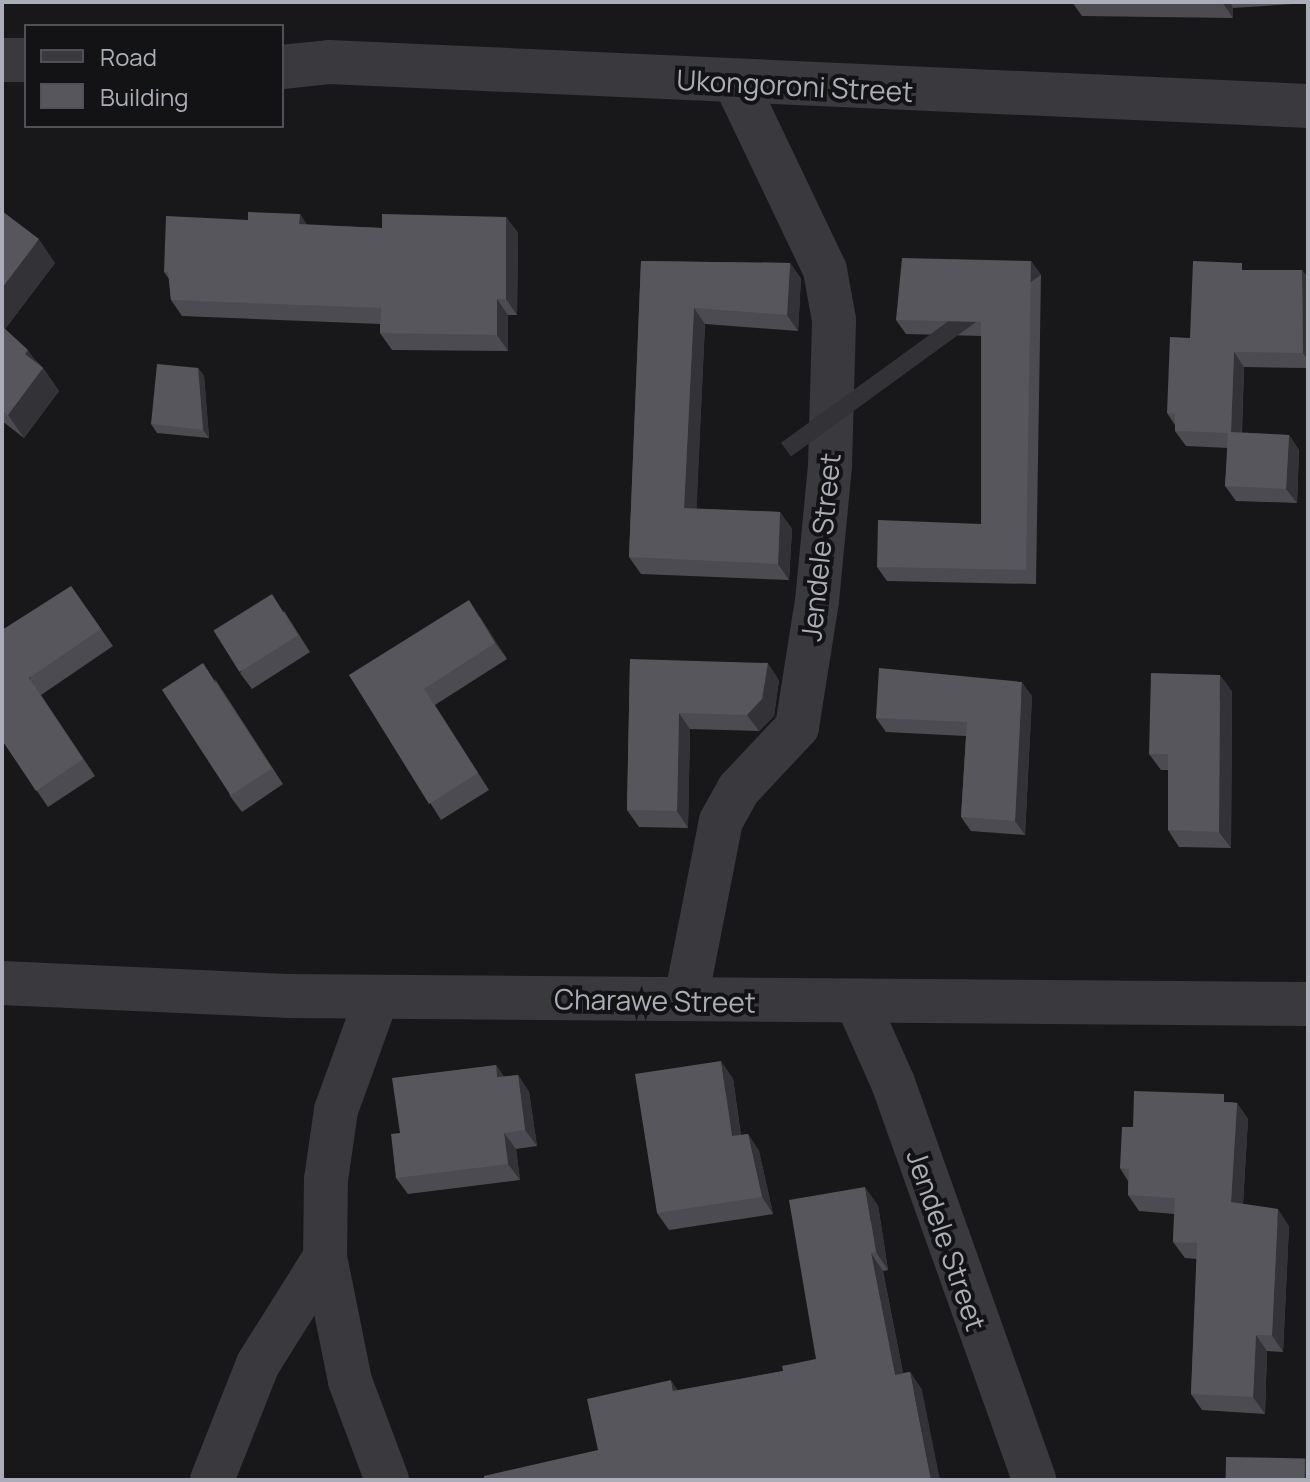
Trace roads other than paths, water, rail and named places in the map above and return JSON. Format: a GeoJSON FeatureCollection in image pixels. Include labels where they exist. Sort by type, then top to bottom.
{"type":"FeatureCollection","features":[{"type":"Feature","properties":{"kind":"street"},"geometry":{"type":"LineString","coordinates":[[2,60],[24,60]]}},
{"type":"Feature","properties":{"kind":"street","name":"Ukongoroni Street"},"geometry":{"type":"LineString","coordinates":[[284,67],[329,62],[1304,110]]}},
{"type":"Feature","properties":{"kind":"street","name":"Jendele Street"},"geometry":{"type":"LineString","coordinates":[[686,999],[721,821],[739,789],[797,727],[817,601],[830,465],[834,320],[825,270],[736,83]]}},
{"type":"Feature","properties":{"kind":"street","name":"Charawe Street"},"geometry":{"type":"LineString","coordinates":[[2,983],[377,997],[1308,1004]]}},
{"type":"Feature","properties":{"kind":"street"},"geometry":{"type":"LineString","coordinates":[[377,997],[336,1110],[326,1179],[325,1257],[350,1381],[387,1480]]}},
{"type":"Feature","properties":{"kind":"street","name":"Jendele Street"},"geometry":{"type":"LineString","coordinates":[[857,1002],[893,1083],[1034,1480]]}},
{"type":"Feature","properties":{"kind":"street"},"geometry":{"type":"LineString","coordinates":[[212,1480],[258,1364],[325,1257]]}}]}
